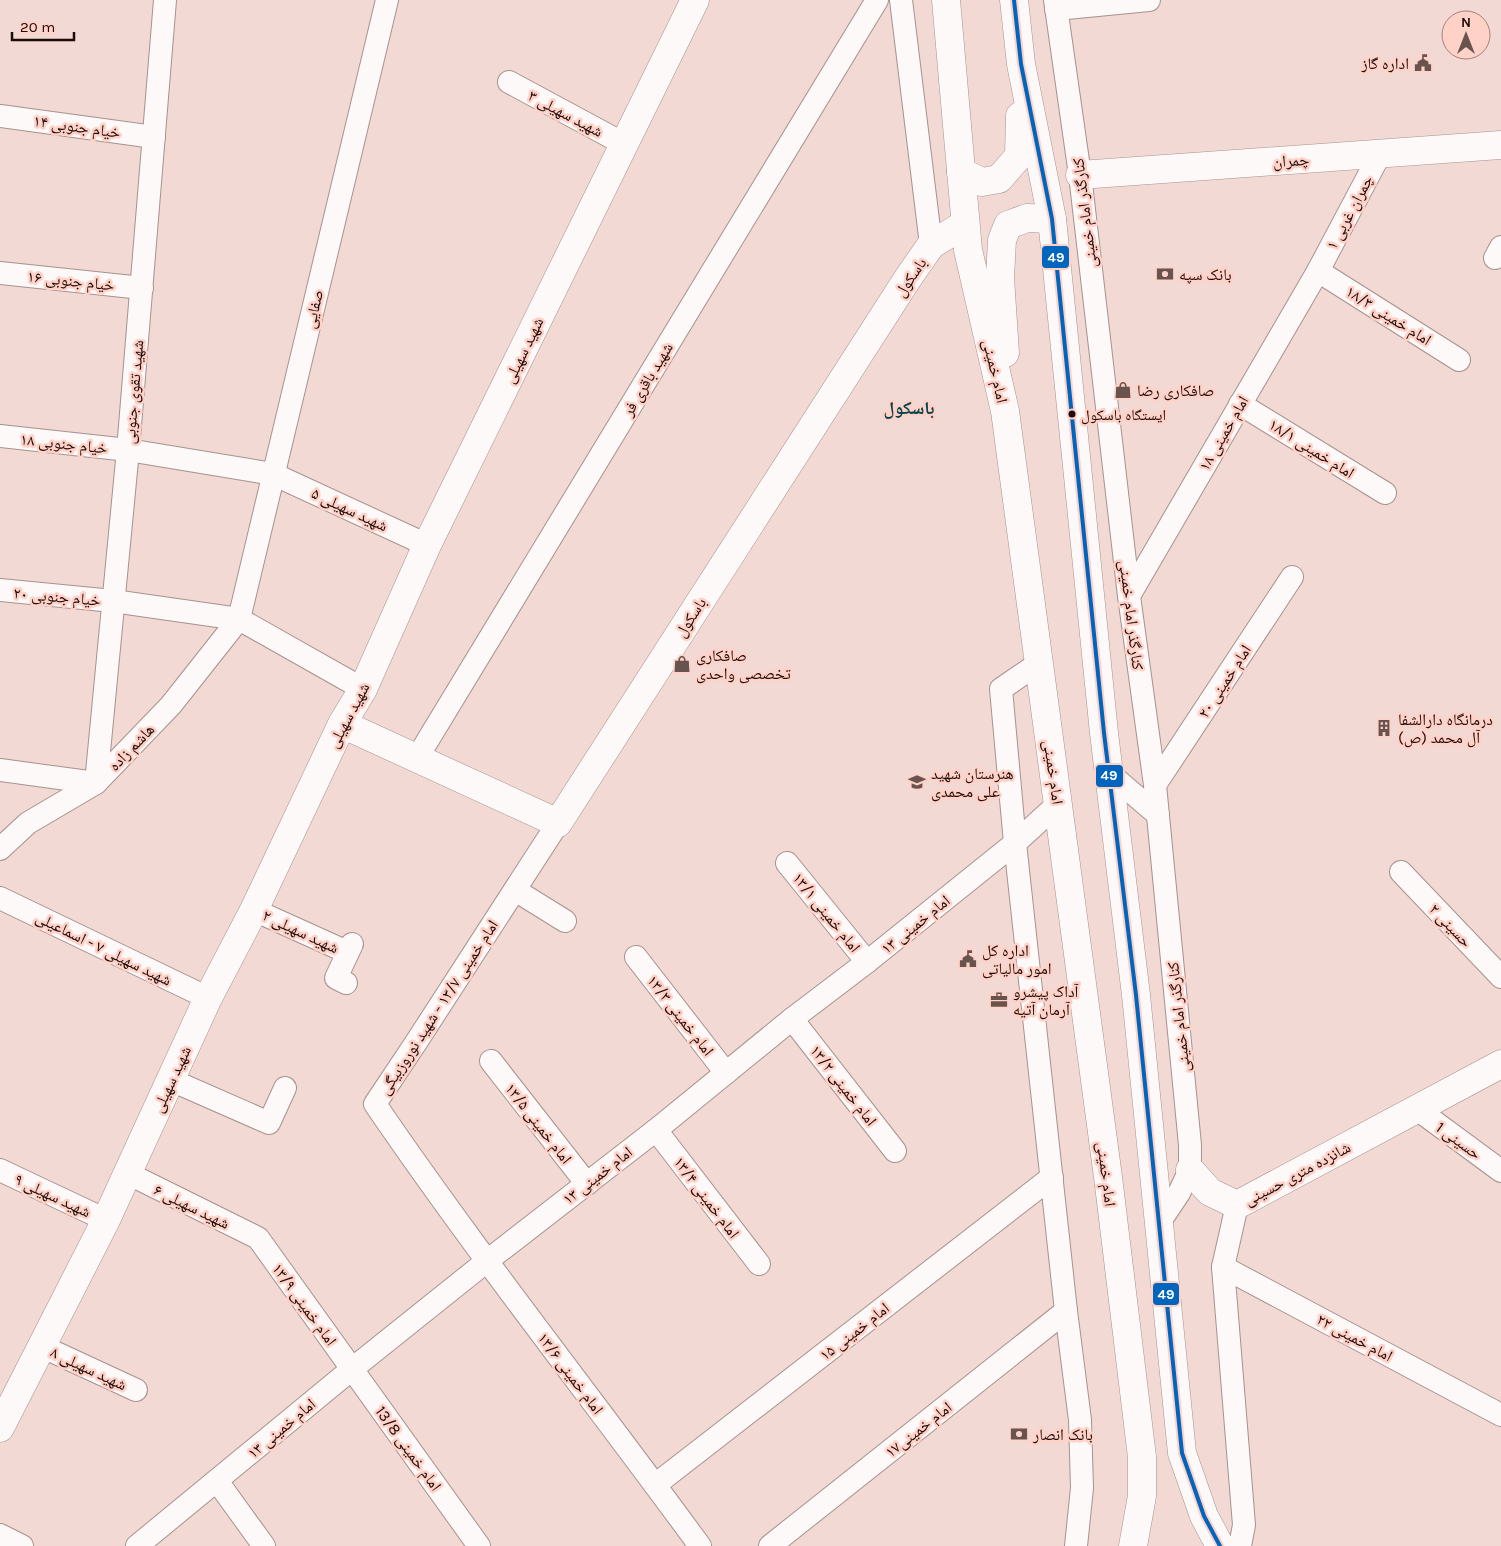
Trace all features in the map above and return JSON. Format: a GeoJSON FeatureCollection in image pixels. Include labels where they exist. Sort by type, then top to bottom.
{"type":"FeatureCollection","features":[{"type":"Feature","properties":{"kind":"main road","name":"شهید سهیلی"},"geometry":{"type":"LineString","coordinates":[[0,1428],[106,1220],[208,998],[254,910],[342,724],[363,689],[427,545],[694,0]]}},
{"type":"Feature","properties":{"kind":"main road","name":"امام خمینی"},"geometry":{"type":"LineString","coordinates":[[946,0],[968,250],[1005,411],[1109,1187],[1142,1457],[1142,1496],[1133,1546]]}},
{"type":"Feature","properties":{"kind":"main road"},"geometry":{"type":"LineString","coordinates":[[1014,0],[1022,64],[1052,219],[1109,773],[1136,995],[1182,1452],[1204,1516],[1220,1546]]}},
{"type":"Feature","properties":{"kind":"main road"},"geometry":{"type":"LineString","coordinates":[[961,172],[982,182],[1000,179],[1019,156],[1022,64]]}},
{"type":"Feature","properties":{"kind":"main road","name":"چمران"},"geometry":{"type":"LineString","coordinates":[[1080,175],[1501,145]]}},
{"type":"Feature","properties":{"kind":"main road"},"geometry":{"type":"LineString","coordinates":[[1005,411],[1005,343],[1000,278],[1002,240],[1008,225],[1027,218],[1052,219]]}},
{"type":"Feature","properties":{"kind":"main road","name":"باسکول"},"geometry":{"type":"LineString","coordinates":[[558,823],[903,286],[931,245],[965,224]]}},
{"type":"Feature","properties":{"kind":"main road"},"geometry":{"type":"LineString","coordinates":[[342,724],[558,823]]}},
{"type":"Feature","properties":{"kind":"main road","name":"شانزده متری حسینی"},"geometry":{"type":"LineString","coordinates":[[1237,1205],[1501,1064]]}},
{"type":"Feature","properties":{"kind":"main road"},"geometry":{"type":"LineString","coordinates":[[1190,1170],[1210,1192],[1237,1205]]}},
{"type":"Feature","properties":{"kind":"street","name":"شهید تقوی جنوبی"},"geometry":{"type":"LineString","coordinates":[[96,783],[128,450],[165,0]]}},
{"type":"Feature","properties":{"kind":"street","name":"صفایی"},"geometry":{"type":"LineString","coordinates":[[239,619],[387,0]]}},
{"type":"Feature","properties":{"kind":"street","name":"شهید باقری فر"},"geometry":{"type":"LineString","coordinates":[[418,758],[877,0]]}},
{"type":"Feature","properties":{"kind":"street"},"geometry":{"type":"LineString","coordinates":[[901,0],[931,245]]}},
{"type":"Feature","properties":{"kind":"street"},"geometry":{"type":"LineString","coordinates":[[1056,4],[1149,0]]}},
{"type":"Feature","properties":{"kind":"street","name":"کنارگذر امام خمینی"},"geometry":{"type":"LineString","coordinates":[[1056,4],[1080,175],[1129,596],[1155,785],[1190,1145],[1190,1170],[1179,1193],[1159,1222]]}},
{"type":"Feature","properties":{"kind":"street","name":"شهید سهیلی ۳"},"geometry":{"type":"LineString","coordinates":[[509,82],[624,144]]}},
{"type":"Feature","properties":{"kind":"street","name":"خیام جنوبی ۱۴"},"geometry":{"type":"LineString","coordinates":[[0,116],[154,137]]}},
{"type":"Feature","properties":{"kind":"street","name":"چمران غربی ۱"},"geometry":{"type":"LineString","coordinates":[[1318,271],[1380,154]]}},
{"type":"Feature","properties":{"kind":"street","name":"امام خمینی ۱۸/۳"},"geometry":{"type":"LineString","coordinates":[[1318,271],[1459,360]]}},
{"type":"Feature","properties":{"kind":"street","name":"امام خمینی ۱۸"},"geometry":{"type":"LineString","coordinates":[[1129,596],[1318,271]]}},
{"type":"Feature","properties":{"kind":"street","name":"خیام جنوبی ۱۶"},"geometry":{"type":"LineString","coordinates":[[0,273],[142,288]]}},
{"type":"Feature","properties":{"kind":"street","name":"امام خمینی ۱۸/۱"},"geometry":{"type":"LineString","coordinates":[[1240,404],[1385,493]]}},
{"type":"Feature","properties":{"kind":"street","name":"خیام جنوبی ۱۸"},"geometry":{"type":"LineString","coordinates":[[0,436],[128,450],[274,474]]}},
{"type":"Feature","properties":{"kind":"street","name":"شهید سهیلی ۵"},"geometry":{"type":"LineString","coordinates":[[274,474],[427,545]]}},
{"type":"Feature","properties":{"kind":"street","name":"امام خمینی ۲۰"},"geometry":{"type":"LineString","coordinates":[[1155,785],[1292,577]]}},
{"type":"Feature","properties":{"kind":"street","name":"خیام جنوبی ۲۰"},"geometry":{"type":"LineString","coordinates":[[0,590],[113,601],[239,619]]}},
{"type":"Feature","properties":{"kind":"street"},"geometry":{"type":"LineString","coordinates":[[239,619],[363,689]]}},
{"type":"Feature","properties":{"kind":"street","name":"هاشم زاده"},"geometry":{"type":"LineString","coordinates":[[0,849],[28,823],[96,783],[171,705],[239,619]]}},
{"type":"Feature","properties":{"kind":"street"},"geometry":{"type":"LineString","coordinates":[[1039,663],[1002,689],[1014,843],[1066,1311],[1080,1420],[1082,1488],[1076,1546]]}},
{"type":"Feature","properties":{"kind":"street"},"geometry":{"type":"LineString","coordinates":[[0,770],[96,783]]}},
{"type":"Feature","properties":{"kind":"street"},"geometry":{"type":"LineString","coordinates":[[1109,773],[1158,815]]}},
{"type":"Feature","properties":{"kind":"street","name":"امام خمینی ۱۳"},"geometry":{"type":"LineString","coordinates":[[136,1546],[487,1261],[656,1130],[792,1019],[867,962],[1014,843],[1058,804]]}},
{"type":"Feature","properties":{"kind":"street","name":"امام خمینی ۱۳/۷ - شهید نوروزبیگی"},"geometry":{"type":"LineString","coordinates":[[487,1261],[405,1149],[375,1104],[418,1041],[558,823]]}},
{"type":"Feature","properties":{"kind":"street","name":"امام خمینی ۱۳/۱"},"geometry":{"type":"LineString","coordinates":[[787,863],[867,962]]}},
{"type":"Feature","properties":{"kind":"street","name":"حسینی ۲"},"geometry":{"type":"LineString","coordinates":[[1401,872],[1501,977]]}},
{"type":"Feature","properties":{"kind":"street"},"geometry":{"type":"LineString","coordinates":[[515,890],[565,921]]}},
{"type":"Feature","properties":{"kind":"street","name":"شهید سهیلی ۷ - اسماعیلی"},"geometry":{"type":"LineString","coordinates":[[0,898],[208,998]]}},
{"type":"Feature","properties":{"kind":"street","name":"شهید سهیلی ۲"},"geometry":{"type":"LineString","coordinates":[[254,910],[350,948],[336,978],[346,983]]}},
{"type":"Feature","properties":{"kind":"street","name":"امام خمینی ۱۳/۳"},"geometry":{"type":"LineString","coordinates":[[636,958],[726,1073]]}},
{"type":"Feature","properties":{"kind":"street","name":"امام خمینی ۱۳/۲"},"geometry":{"type":"LineString","coordinates":[[792,1019],[895,1151]]}},
{"type":"Feature","properties":{"kind":"street","name":"امام خمینی ۱۳/۵"},"geometry":{"type":"LineString","coordinates":[[491,1061],[587,1184]]}},
{"type":"Feature","properties":{"kind":"street"},"geometry":{"type":"LineString","coordinates":[[171,1080],[269,1123],[285,1088]]}},
{"type":"Feature","properties":{"kind":"street","name":"حسینی 1"},"geometry":{"type":"LineString","coordinates":[[1417,1109],[1501,1171]]}},
{"type":"Feature","properties":{"kind":"street","name":"امام خمینی ۱۳/۴"},"geometry":{"type":"LineString","coordinates":[[656,1130],[758,1264]]}},
{"type":"Feature","properties":{"kind":"street","name":"شهید سهیلی ۹"},"geometry":{"type":"LineString","coordinates":[[0,1170],[106,1220]]}},
{"type":"Feature","properties":{"kind":"street","name":"شهید سهیلی ۶"},"geometry":{"type":"LineString","coordinates":[[127,1174],[258,1238]]}},
{"type":"Feature","properties":{"kind":"street","name":"امام خمینی ۱۵"},"geometry":{"type":"LineString","coordinates":[[655,1485],[1052,1177]]}},
{"type":"Feature","properties":{"kind":"street","name":"شانزده متری حسینی"},"geometry":{"type":"LineString","coordinates":[[1237,1205],[1223,1267],[1244,1525],[1240,1546]]}},
{"type":"Feature","properties":{"kind":"street","name":"امام خمینی ۱۳/۹"},"geometry":{"type":"LineString","coordinates":[[258,1238],[352,1369]]}},
{"type":"Feature","properties":{"kind":"street","name":"امام خمینی ۱۳/۶"},"geometry":{"type":"LineString","coordinates":[[487,1261],[700,1546]]}},
{"type":"Feature","properties":{"kind":"street","name":"امام خمینی ۲۲"},"geometry":{"type":"LineString","coordinates":[[1223,1267],[1494,1412]]}},
{"type":"Feature","properties":{"kind":"street","name":"امام خمینی۱۷"},"geometry":{"type":"LineString","coordinates":[[770,1546],[1066,1311]]}},
{"type":"Feature","properties":{"kind":"street","name":"شهید سهیلی ۸"},"geometry":{"type":"LineString","coordinates":[[41,1346],[136,1390]]}},
{"type":"Feature","properties":{"kind":"street","name":"امام خمینی 13/8"},"geometry":{"type":"LineString","coordinates":[[352,1369],[479,1546]]}},
{"type":"Feature","properties":{"kind":"street"},"geometry":{"type":"LineString","coordinates":[[217,1481],[264,1546]]}},
{"type":"Feature","properties":{"kind":"street"},"geometry":{"type":"LineString","coordinates":[[0,1535],[22,1546]]}},
{"type":"Feature","properties":{"kind":"transit line","name":"49"},"geometry":{"type":"LineString","coordinates":[[1014,0],[1021,64],[1052,219],[1104,733],[1136,995],[1182,1453],[1204,1516],[1220,1546]]}},
{"type":"Feature","properties":{"kind":"place","name":"اداره گاز"},"geometry":{"type":"Point","coordinates":[1423,63]}},
{"type":"Feature","properties":{"kind":"place","name":"بانک سپه"},"geometry":{"type":"Point","coordinates":[1165,274]}},
{"type":"Feature","properties":{"kind":"place","name":"صافکاری رضا"},"geometry":{"type":"Point","coordinates":[1123,390]}},
{"type":"Feature","properties":{"kind":"place","name":"ایستگاه باسکول"},"geometry":{"type":"Point","coordinates":[1072,414]}},
{"type":"Feature","properties":{"kind":"place","name":"صافکاری تخصصی واحدی"},"geometry":{"type":"Point","coordinates":[682,664]}},
{"type":"Feature","properties":{"kind":"place","name":"درمانگاه دارالشفا آل محمد (ص)"},"geometry":{"type":"Point","coordinates":[1384,728]}},
{"type":"Feature","properties":{"kind":"place","name":"هنرستان شهید علی محمدی"},"geometry":{"type":"Point","coordinates":[917,782]}},
{"type":"Feature","properties":{"kind":"place","name":"اداره کل امور مالیاتی"},"geometry":{"type":"Point","coordinates":[968,959]}},
{"type":"Feature","properties":{"kind":"place","name":"آداک پیشرو آرمان آتیه"},"geometry":{"type":"Point","coordinates":[999,1000]}},
{"type":"Feature","properties":{"kind":"place","name":"بانک انصار"},"geometry":{"type":"Point","coordinates":[1019,1434]}},
{"type":"Feature","properties":{"kind":"district","name":"باسکول"},"geometry":{"type":"Point","coordinates":[909,408]}}]}
